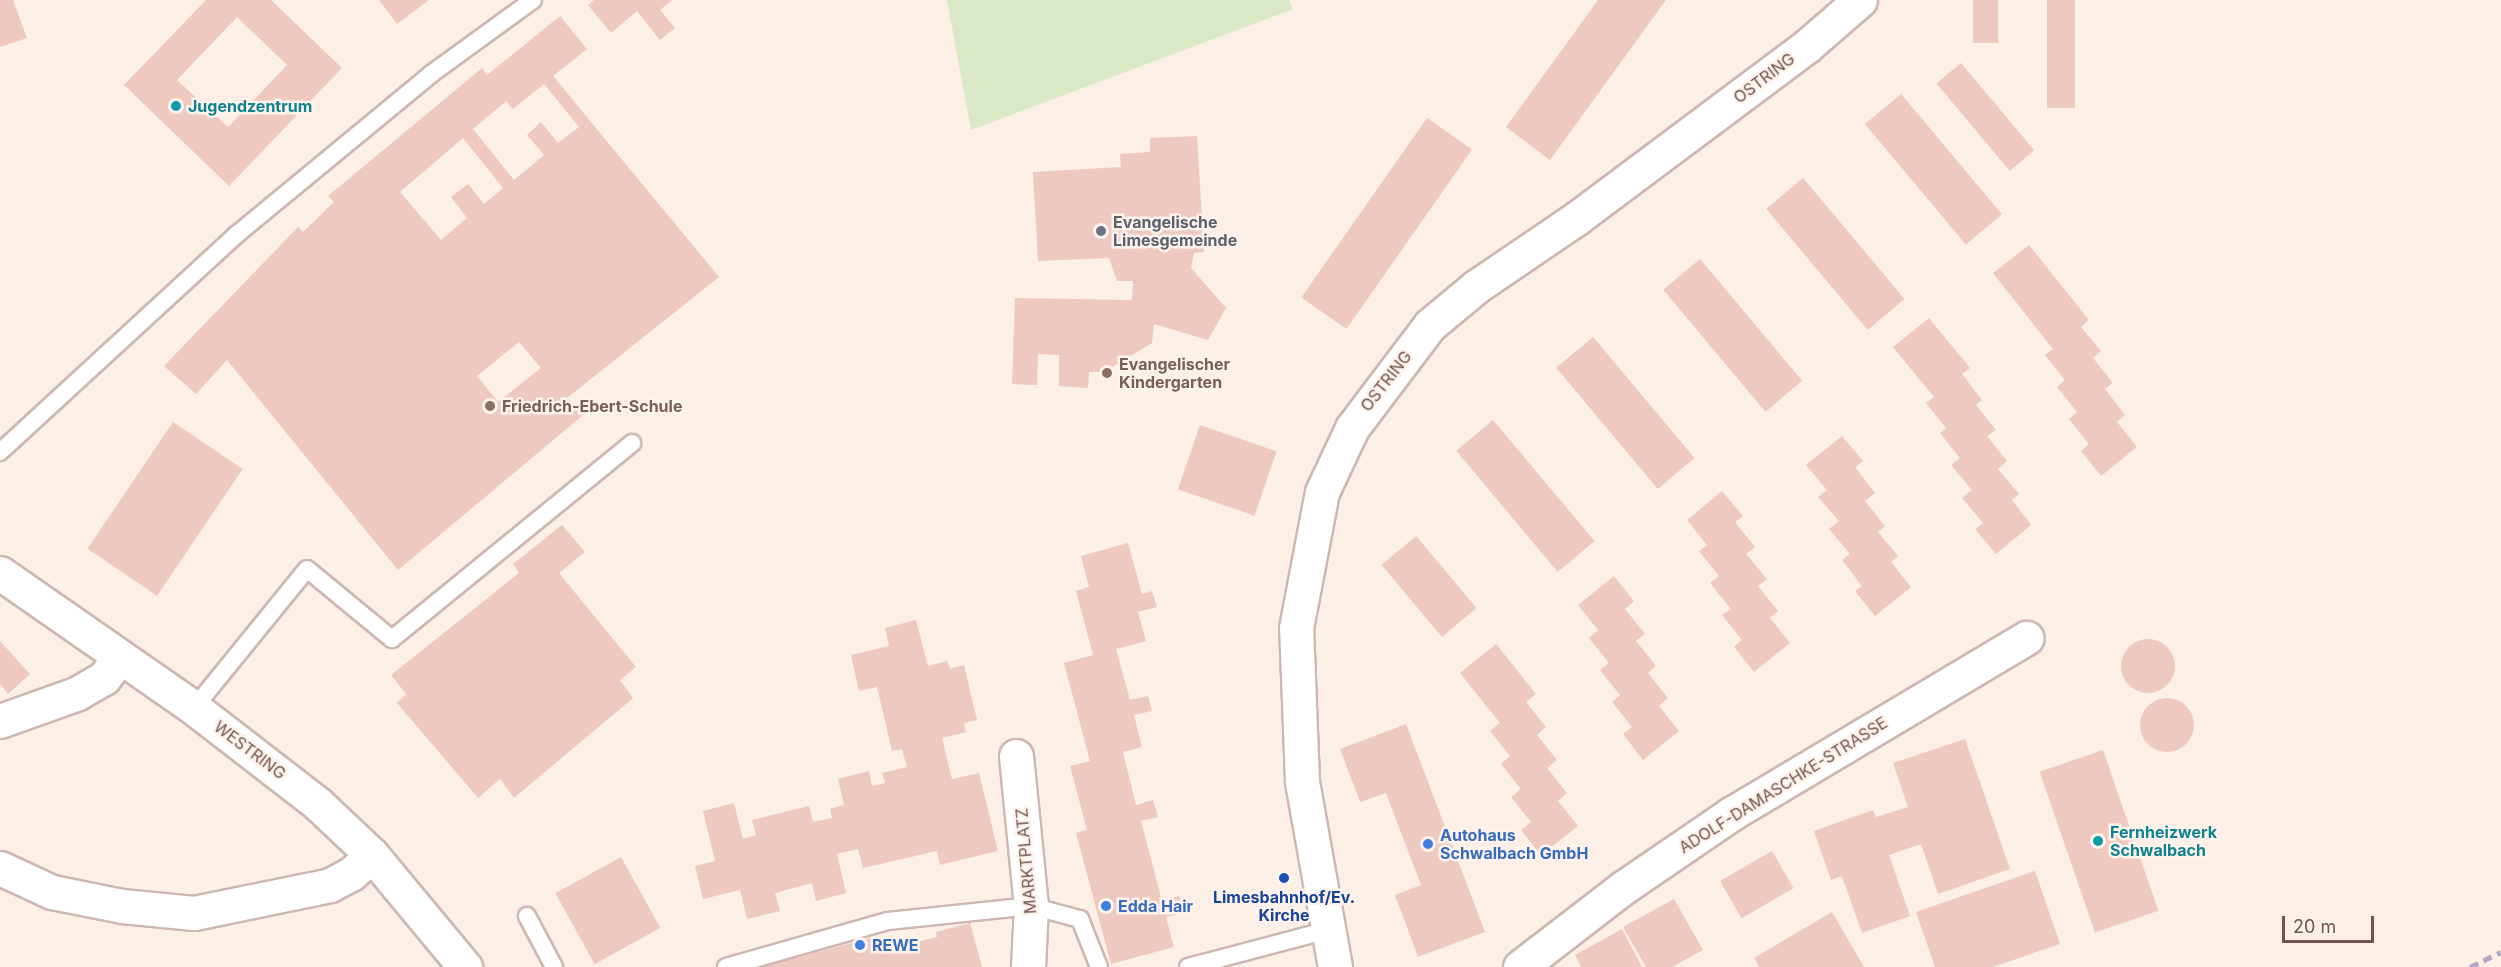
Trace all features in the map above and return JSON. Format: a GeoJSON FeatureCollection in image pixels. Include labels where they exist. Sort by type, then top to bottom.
{"type":"FeatureCollection","features":[{"type":"Feature","properties":{"kind":"street","name":"OSTRING"},"geometry":{"type":"LineString","coordinates":[[1335,967],[1302,781],[1296,628],[1322,492],[1352,428],[1430,325],[1477,286],[1596,204],[1808,45],[1860,0]]}},
{"type":"Feature","properties":{"kind":"street","name":"WESTRING"},"geometry":{"type":"LineString","coordinates":[[0,573],[194,708],[318,804],[372,855],[465,967]]}},
{"type":"Feature","properties":{"kind":"street","name":"ADOLF-DAMASCHKE-STRASSE"},"geometry":{"type":"LineString","coordinates":[[1520,967],[1624,887],[1731,814],[2026,638]]}},
{"type":"Feature","properties":{"kind":"street"},"geometry":{"type":"LineString","coordinates":[[2,716],[76,694],[104,678],[119,657]]}},
{"type":"Feature","properties":{"kind":"street","name":"MARKTPLATZ"},"geometry":{"type":"LineString","coordinates":[[1016,756],[1031,906],[1028,967]]}},
{"type":"Feature","properties":{"kind":"street"},"geometry":{"type":"LineString","coordinates":[[0,868],[52,892],[122,906],[194,913],[330,885],[351,874],[372,855]]}},
{"type":"Feature","properties":{"kind":"lane"},"geometry":{"type":"LineString","coordinates":[[0,452],[236,235],[431,74],[533,0]]}},
{"type":"Feature","properties":{"kind":"lane"},"geometry":{"type":"LineString","coordinates":[[194,708],[307,569],[392,639],[632,443]]}},
{"type":"Feature","properties":{"kind":"lane"},"geometry":{"type":"LineString","coordinates":[[726,967],[888,921],[1031,906],[1080,919],[1099,967]]}},
{"type":"Feature","properties":{"kind":"lane"},"geometry":{"type":"LineString","coordinates":[[527,916],[554,967]]}},
{"type":"Feature","properties":{"kind":"lane"},"geometry":{"type":"LineString","coordinates":[[1188,967],[1328,930]]}},
{"type":"Feature","properties":{"kind":"green space"},"geometry":{"type":"Polygon","coordinates":[[[947,0],[1289,0],[1293,9],[971,130],[947,0]]]}},
{"type":"Feature","properties":{"kind":"building"},"geometry":{"type":"Polygon","coordinates":[[[0,0],[13,0],[27,38],[0,47],[0,0]]]}},
{"type":"Feature","properties":{"kind":"building","name":"Jugendzentrum"},"geometry":{"type":"Polygon","coordinates":[[[206,0],[271,0],[342,68],[229,186],[124,85],[206,0]],[[237,17],[177,80],[228,127],[287,65],[237,17]]]}},
{"type":"Feature","properties":{"kind":"building"},"geometry":{"type":"Polygon","coordinates":[[[379,0],[429,0],[397,24],[379,0]]]}},
{"type":"Feature","properties":{"kind":"building"},"geometry":{"type":"Polygon","coordinates":[[[594,0],[672,0],[660,10],[675,28],[660,40],[637,11],[611,33],[588,5],[594,0]]]}},
{"type":"Feature","properties":{"kind":"building"},"geometry":{"type":"Polygon","coordinates":[[[1598,0],[1666,0],[1550,160],[1506,127],[1598,0]]]}},
{"type":"Feature","properties":{"kind":"building"},"geometry":{"type":"Polygon","coordinates":[[[1973,0],[1998,0],[1998,43],[1973,43],[1973,0]]]}},
{"type":"Feature","properties":{"kind":"building"},"geometry":{"type":"Polygon","coordinates":[[[2047,0],[2075,0],[2075,108],[2047,108],[2047,0]]]}},
{"type":"Feature","properties":{"kind":"building"},"geometry":{"type":"Polygon","coordinates":[[[560,16],[587,49],[553,76],[719,277],[567,398],[582,416],[398,570],[227,360],[196,394],[164,366],[298,227],[303,232],[334,202],[328,196],[482,68],[487,75],[560,16]],[[544,84],[513,109],[506,101],[473,129],[514,180],[544,155],[527,135],[541,122],[558,143],[579,127],[544,84]],[[463,138],[400,192],[441,240],[467,218],[451,197],[468,184],[484,204],[503,188],[463,138]],[[519,342],[477,376],[498,402],[541,368],[519,342]]]}},
{"type":"Feature","properties":{"kind":"building"},"geometry":{"type":"Polygon","coordinates":[[[1961,63],[2034,150],[2010,171],[1936,84],[1961,63]]]}},
{"type":"Feature","properties":{"kind":"building"},"geometry":{"type":"Polygon","coordinates":[[[1901,94],[2002,214],[1966,244],[1865,124],[1901,94]]]}},
{"type":"Feature","properties":{"kind":"building"},"geometry":{"type":"Polygon","coordinates":[[[1427,118],[1472,150],[1346,329],[1301,297],[1427,118]]]}},
{"type":"Feature","properties":{"kind":"building"},"geometry":{"type":"Polygon","coordinates":[[[1197,136],[1204,252],[1194,253],[1191,268],[1226,308],[1208,340],[1154,324],[1152,343],[1104,372],[1089,372],[1088,388],[1059,386],[1059,355],[1038,354],[1037,385],[1012,384],[1015,298],[1132,300],[1133,281],[1117,281],[1109,258],[1038,261],[1033,172],[1121,167],[1120,154],[1150,152],[1150,138],[1197,136]]]}},
{"type":"Feature","properties":{"kind":"building"},"geometry":{"type":"Polygon","coordinates":[[[1803,178],[1905,299],[1868,330],[1766,209],[1803,178]]]}},
{"type":"Feature","properties":{"kind":"building"},"geometry":{"type":"Polygon","coordinates":[[[2029,245],[2089,320],[2081,327],[2101,351],[2093,358],[2113,383],[2105,389],[2125,415],[2117,422],[2137,447],[2101,476],[2081,451],[2089,444],[2069,419],[2077,412],[2057,387],[2065,380],[2045,355],[2053,349],[1993,273],[2029,245]]]}},
{"type":"Feature","properties":{"kind":"building"},"geometry":{"type":"Polygon","coordinates":[[[1700,259],[1802,381],[1765,412],[1663,290],[1700,259]]]}},
{"type":"Feature","properties":{"kind":"building"},"geometry":{"type":"Polygon","coordinates":[[[1929,318],[1970,368],[1962,374],[1982,400],[1976,405],[1996,430],[1987,436],[2007,461],[1998,469],[2019,494],[2012,500],[2031,525],[1996,554],[1975,529],[1983,523],[1962,498],[1972,490],[1951,465],[1960,458],[1940,433],[1946,428],[1926,403],[1934,397],[1893,347],[1929,318]]]}},
{"type":"Feature","properties":{"kind":"building"},"geometry":{"type":"Polygon","coordinates":[[[1593,337],[1695,458],[1658,489],[1556,368],[1593,337]]]}},
{"type":"Feature","properties":{"kind":"building"},"geometry":{"type":"Polygon","coordinates":[[[1493,420],[1595,541],[1558,572],[1456,451],[1493,420]]]}},
{"type":"Feature","properties":{"kind":"building"},"geometry":{"type":"Polygon","coordinates":[[[173,422],[243,469],[157,596],[87,549],[173,422]]]}},
{"type":"Feature","properties":{"kind":"building"},"geometry":{"type":"Polygon","coordinates":[[[1200,425],[1277,451],[1254,516],[1178,489],[1200,425]]]}},
{"type":"Feature","properties":{"kind":"building"},"geometry":{"type":"Polygon","coordinates":[[[1842,436],[1863,461],[1855,467],[1875,493],[1865,501],[1885,526],[1878,532],[1898,556],[1891,562],[1911,587],[1875,616],[1855,591],[1862,586],[1842,560],[1850,554],[1829,529],[1839,521],[1818,497],[1827,490],[1806,465],[1842,436]]]}},
{"type":"Feature","properties":{"kind":"building"},"geometry":{"type":"Polygon","coordinates":[[[1722,491],[1743,516],[1735,522],[1755,547],[1746,554],[1767,579],[1758,586],[1778,611],[1770,618],[1790,643],[1754,672],[1734,647],[1742,640],[1722,615],[1731,609],[1710,583],[1719,576],[1699,551],[1707,545],[1687,520],[1722,491]]]}},
{"type":"Feature","properties":{"kind":"building"},"geometry":{"type":"Polygon","coordinates":[[[562,525],[585,552],[559,573],[636,667],[620,680],[633,698],[514,798],[500,779],[478,798],[397,703],[406,694],[391,675],[519,573],[513,564],[562,525]]]}},
{"type":"Feature","properties":{"kind":"building"},"geometry":{"type":"Polygon","coordinates":[[[1416,536],[1476,608],[1442,637],[1382,565],[1416,536]]]}},
{"type":"Feature","properties":{"kind":"building"},"geometry":{"type":"Polygon","coordinates":[[[1128,543],[1142,594],[1152,591],[1157,607],[1138,612],[1146,641],[1116,649],[1130,700],[1148,696],[1152,711],[1134,715],[1142,747],[1123,752],[1136,805],[1153,800],[1158,817],[1141,821],[1162,901],[1179,896],[1184,913],[1166,917],[1174,947],[1111,964],[1076,833],[1087,830],[1070,766],[1090,761],[1064,663],[1093,655],[1076,591],[1089,587],[1081,556],[1128,543]]]}},
{"type":"Feature","properties":{"kind":"building"},"geometry":{"type":"Polygon","coordinates":[[[1614,576],[1634,601],[1625,609],[1645,634],[1636,641],[1656,666],[1648,673],[1668,698],[1659,706],[1679,731],[1643,760],[1623,734],[1632,727],[1612,702],[1620,695],[1600,670],[1609,663],[1589,638],[1598,630],[1578,605],[1614,576]]]}},
{"type":"Feature","properties":{"kind":"building"},"geometry":{"type":"Polygon","coordinates":[[[916,620],[928,666],[947,661],[950,669],[964,665],[977,720],[964,723],[966,732],[942,738],[952,779],[979,773],[998,851],[940,865],[937,851],[863,868],[858,849],[837,854],[846,893],[816,901],[812,883],[775,893],[780,911],[747,919],[740,890],[703,899],[695,866],[715,861],[703,811],[734,803],[743,839],[756,835],[752,820],[809,806],[813,822],[832,818],[830,809],[844,805],[838,779],[869,771],[872,786],[885,783],[882,773],[907,767],[902,749],[892,751],[877,687],[859,691],[851,655],[889,646],[885,628],[916,620]]]}},
{"type":"Feature","properties":{"kind":"building"},"geometry":{"type":"Polygon","coordinates":[[[2148,639],[2158,641],[2167,647],[2173,656],[2175,666],[2173,676],[2167,685],[2158,691],[2148,693],[2138,691],[2129,685],[2123,676],[2121,666],[2123,656],[2129,647],[2138,641],[2148,639]]]}},
{"type":"Feature","properties":{"kind":"building"},"geometry":{"type":"Polygon","coordinates":[[[0,641],[30,674],[8,694],[0,684],[0,641]]]}},
{"type":"Feature","properties":{"kind":"building"},"geometry":{"type":"Polygon","coordinates":[[[1496,644],[1536,694],[1526,702],[1546,727],[1537,735],[1557,760],[1547,768],[1567,793],[1558,801],[1578,826],[1541,855],[1521,830],[1531,822],[1511,797],[1521,789],[1501,764],[1510,756],[1490,731],[1500,723],[1460,673],[1496,644]]]}},
{"type":"Feature","properties":{"kind":"building"},"geometry":{"type":"Polygon","coordinates":[[[2167,698],[2177,700],[2186,706],[2192,715],[2194,725],[2192,735],[2186,744],[2177,750],[2167,752],[2157,750],[2148,744],[2142,735],[2140,725],[2142,715],[2148,706],[2157,700],[2167,698]]]}},
{"type":"Feature","properties":{"kind":"building","name":"Autohaus Schwalbach GmbH"},"geometry":{"type":"Polygon","coordinates":[[[1406,724],[1485,932],[1418,957],[1395,895],[1421,885],[1386,793],[1360,802],[1340,749],[1406,724]]]}},
{"type":"Feature","properties":{"kind":"building"},"geometry":{"type":"Polygon","coordinates":[[[1965,739],[2010,869],[1938,894],[1921,844],[1889,855],[1910,916],[1862,933],[1842,876],[1831,880],[1814,831],[1873,810],[1876,817],[1908,807],[1893,763],[1965,739]]]}},
{"type":"Feature","properties":{"kind":"building","name":"Fernheizwerk Schwalbach"},"geometry":{"type":"Polygon","coordinates":[[[2103,750],[2158,911],[2095,933],[2040,772],[2103,750]]]}},
{"type":"Feature","properties":{"kind":"building"},"geometry":{"type":"Polygon","coordinates":[[[1772,851],[1794,888],[1742,918],[1720,881],[1772,851]]]}},
{"type":"Feature","properties":{"kind":"building"},"geometry":{"type":"Polygon","coordinates":[[[621,857],[660,928],[595,964],[555,893],[621,857]]]}},
{"type":"Feature","properties":{"kind":"building"},"geometry":{"type":"Polygon","coordinates":[[[2035,871],[2060,944],[1993,967],[1935,967],[1916,912],[2035,871]]]}},
{"type":"Feature","properties":{"kind":"building"},"geometry":{"type":"Polygon","coordinates":[[[1674,899],[1703,950],[1672,967],[1646,967],[1623,927],[1674,899]]]}},
{"type":"Feature","properties":{"kind":"building"},"geometry":{"type":"Polygon","coordinates":[[[1832,912],[1864,967],[1759,967],[1754,958],[1832,912]]]}},
{"type":"Feature","properties":{"kind":"building"},"geometry":{"type":"Polygon","coordinates":[[[970,923],[982,967],[762,967],[874,937],[878,952],[937,937],[936,932],[970,923]]]}},
{"type":"Feature","properties":{"kind":"building"},"geometry":{"type":"Polygon","coordinates":[[[1622,929],[1642,967],[1581,967],[1575,955],[1622,929]]]}},
{"type":"Feature","properties":{"kind":"railway"},"geometry":{"type":"LineString","coordinates":[[2470,967],[2501,952]]}},
{"type":"Feature","properties":{"kind":"place","name":"Jugendzentrum"},"geometry":{"type":"Point","coordinates":[176,106]}},
{"type":"Feature","properties":{"kind":"place","name":"Evangelische Limesgemeinde"},"geometry":{"type":"Point","coordinates":[1101,231]}},
{"type":"Feature","properties":{"kind":"place","name":"Evangelischer Kindergarten"},"geometry":{"type":"Point","coordinates":[1107,373]}},
{"type":"Feature","properties":{"kind":"place","name":"Friedrich-Ebert-Schule"},"geometry":{"type":"Point","coordinates":[490,406]}},
{"type":"Feature","properties":{"kind":"place","name":"Fernheizwerk Schwalbach"},"geometry":{"type":"Point","coordinates":[2098,841]}},
{"type":"Feature","properties":{"kind":"place","name":"Autohaus Schwalbach GmbH"},"geometry":{"type":"Point","coordinates":[1428,844]}},
{"type":"Feature","properties":{"kind":"place","name":"Limesbahnhof/Ev. Kirche"},"geometry":{"type":"Point","coordinates":[1284,878]}},
{"type":"Feature","properties":{"kind":"place","name":"Edda Hair"},"geometry":{"type":"Point","coordinates":[1106,906]}},
{"type":"Feature","properties":{"kind":"place","name":"REWE"},"geometry":{"type":"Point","coordinates":[860,945]}}]}
